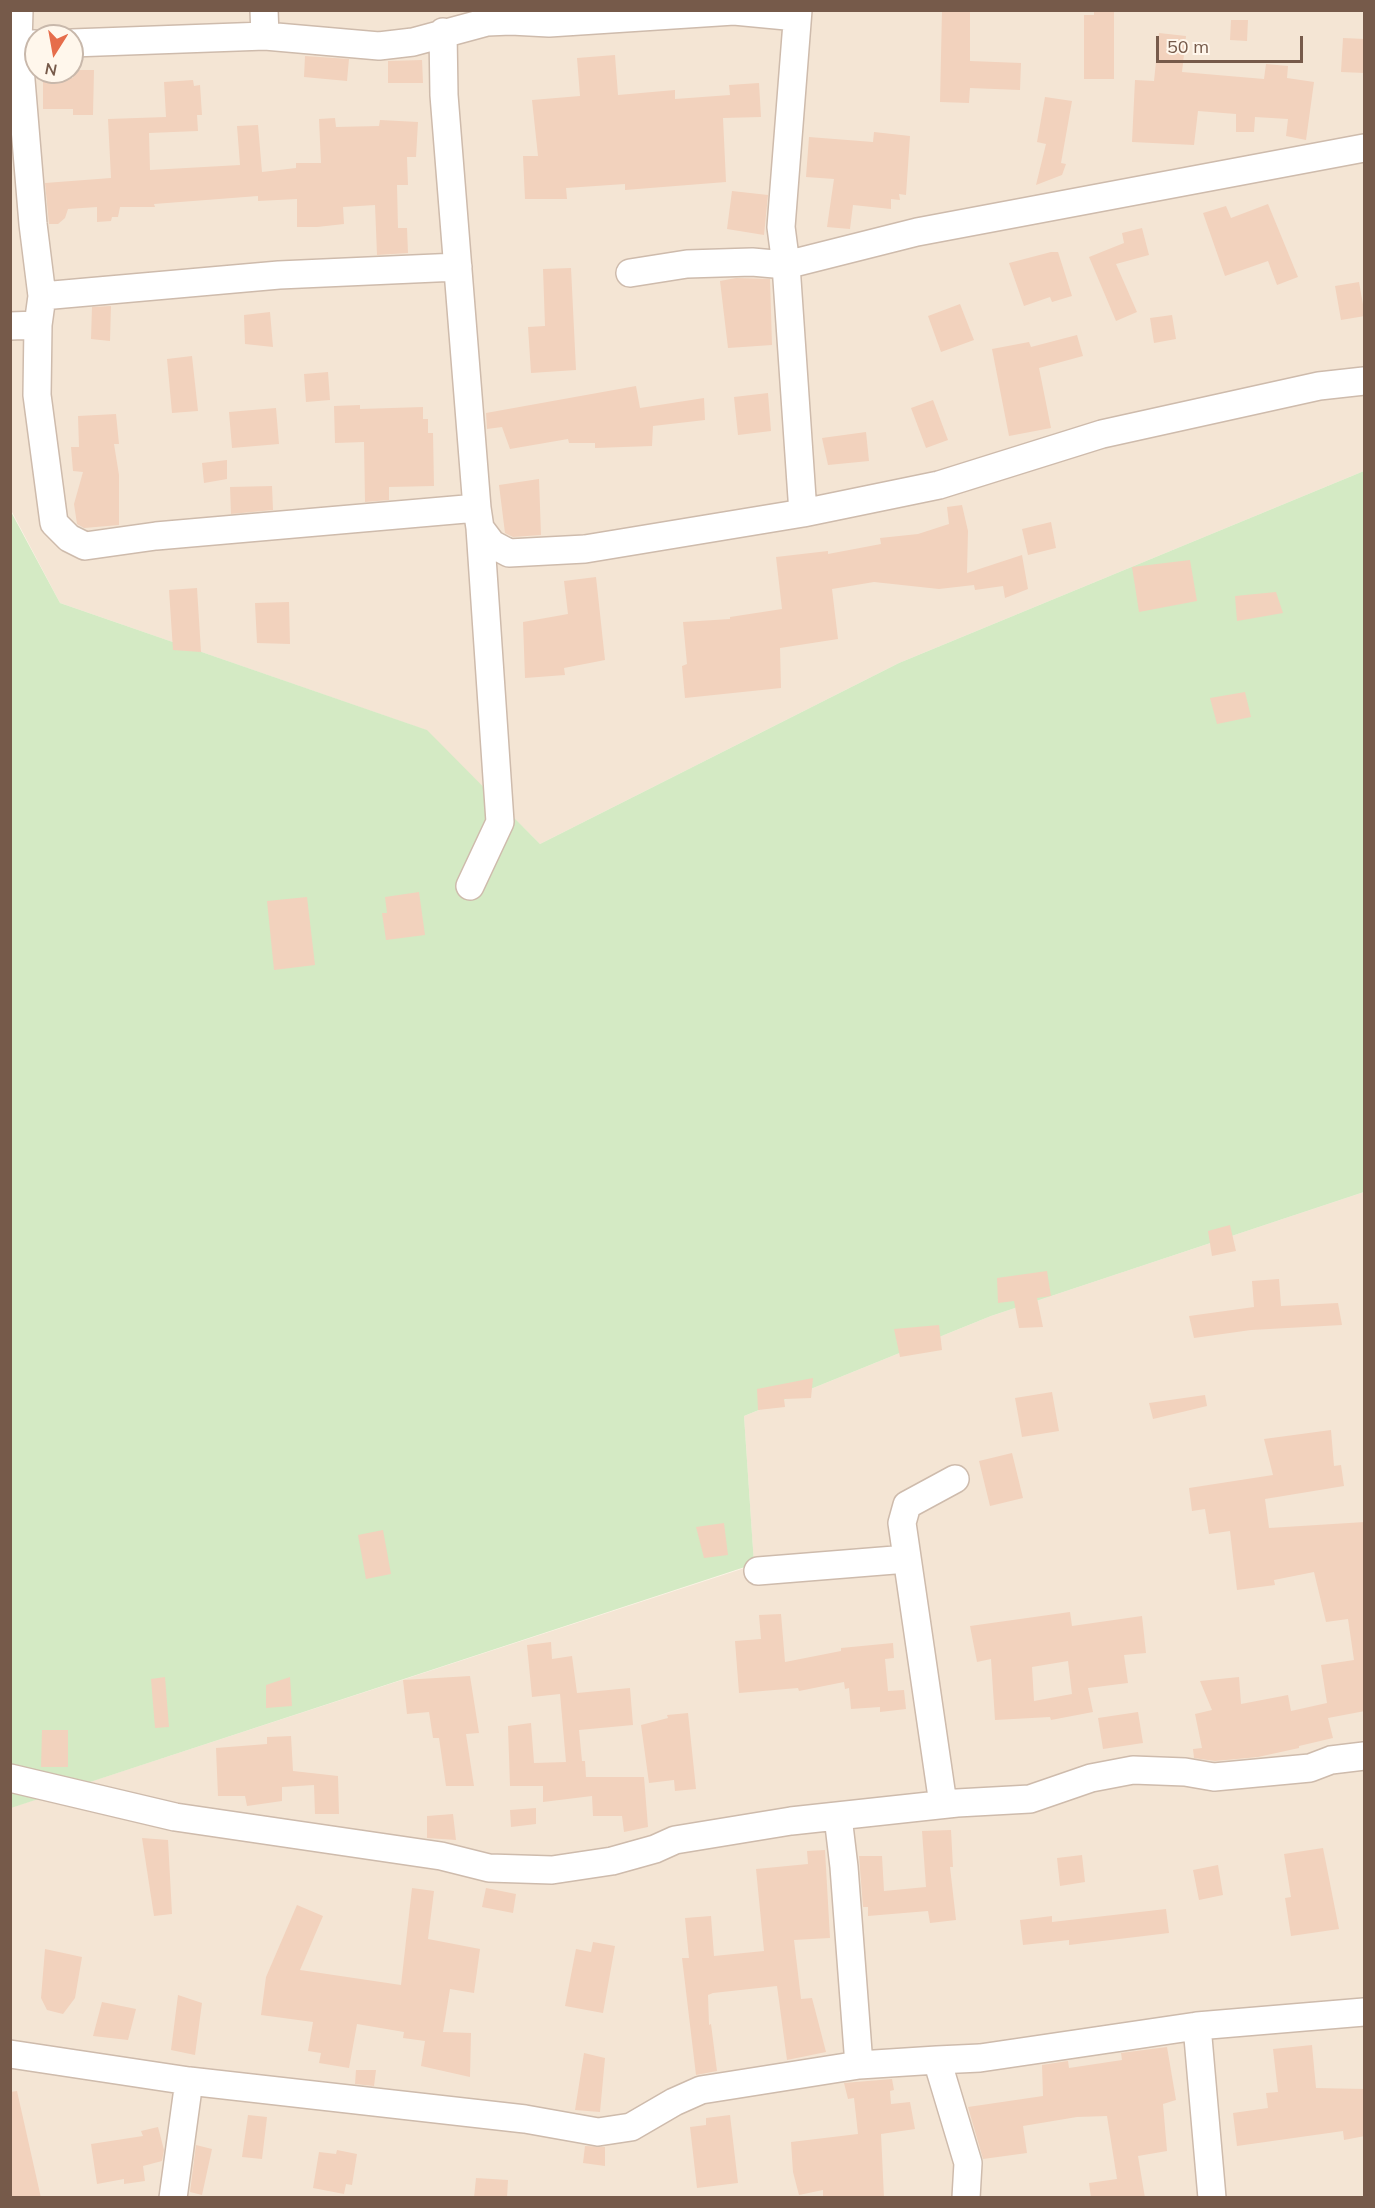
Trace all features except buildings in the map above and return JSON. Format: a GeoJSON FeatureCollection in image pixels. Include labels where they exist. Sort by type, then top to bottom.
{"type":"FeatureCollection","features":[{"type":"Feature","properties":{"kind":"street"},"geometry":{"type":"LineString","coordinates":[[19,10],[24,31]]}},
{"type":"Feature","properties":{"kind":"street"},"geometry":{"type":"LineString","coordinates":[[84,42],[265,23],[379,46],[413,42],[443,32],[511,16],[549,23],[734,11],[797,14],[781,227],[786,265],[803,513]]}},
{"type":"Feature","properties":{"kind":"street"},"geometry":{"type":"LineString","coordinates":[[443,32],[444,95],[479,518],[500,822],[470,886]]}},
{"type":"Feature","properties":{"kind":"street"},"geometry":{"type":"LineString","coordinates":[[28,84],[33,224],[42,296],[38,325],[37,396],[54,524],[85,546],[156,536],[479,518]]}},
{"type":"Feature","properties":{"kind":"street"},"geometry":{"type":"LineString","coordinates":[[630,273],[687,264],[753,262],[786,265],[917,232],[1365,148]]}},
{"type":"Feature","properties":{"kind":"street"},"geometry":{"type":"LineString","coordinates":[[42,296],[279,276],[458,267]]}},
{"type":"Feature","properties":{"kind":"street"},"geometry":{"type":"LineString","coordinates":[[10,326],[38,325]]}},
{"type":"Feature","properties":{"kind":"street"},"geometry":{"type":"LineString","coordinates":[[479,518],[492,544],[509,553],[585,549],[803,513],[939,485],[1113,432],[1319,386],[1365,381]]}},
{"type":"Feature","properties":{"kind":"street"},"geometry":{"type":"LineString","coordinates":[[943,1804],[903,1523],[907,1505],[955,1479]]}},
{"type":"Feature","properties":{"kind":"street"},"geometry":{"type":"LineString","coordinates":[[758,1571],[907,1559]]}},
{"type":"Feature","properties":{"kind":"street"},"geometry":{"type":"LineString","coordinates":[[10,1778],[176,1817],[411,1852],[500,1868],[552,1870],[612,1861],[675,1840],[791,1821],[943,1804],[1030,1799],[1091,1778],[1132,1770],[1185,1772],[1214,1777],[1310,1768],[1331,1760],[1365,1756]]}},
{"type":"Feature","properties":{"kind":"street"},"geometry":{"type":"LineString","coordinates":[[838,1817],[844,1867],[858,2065]]}},
{"type":"Feature","properties":{"kind":"street"},"geometry":{"type":"LineString","coordinates":[[10,2054],[189,2081],[491,2115],[598,2132],[631,2127],[674,2102],[701,2090],[858,2065],[980,2058],[1197,2026],[1365,2012]]}},
{"type":"Feature","properties":{"kind":"street"},"geometry":{"type":"LineString","coordinates":[[1197,2026],[1212,2198]]}},
{"type":"Feature","properties":{"kind":"street"},"geometry":{"type":"LineString","coordinates":[[937,2060],[968,2163],[966,2198]]}},
{"type":"Feature","properties":{"kind":"street"},"geometry":{"type":"LineString","coordinates":[[173,2198],[189,2081]]}},
{"type":"Feature","properties":{"kind":"shaded area"},"geometry":{"type":"Polygon","coordinates":[[[10,11],[1364,11],[1364,471],[899,663],[540,844],[426,730],[60,603],[11,510],[10,11]]]}},
{"type":"Feature","properties":{"kind":"shaded area"},"geometry":{"type":"Polygon","coordinates":[[[1364,1192],[1364,2197],[11,2197],[10,1808],[754,1565],[744,1416],[991,1316],[1364,1192]]]}},
{"type":"Feature","properties":{"kind":"green space"},"geometry":{"type":"Polygon","coordinates":[[[1364,471],[1364,1192],[991,1316],[744,1416],[754,1564],[11,1808],[10,510],[60,603],[427,730],[540,844],[899,663],[1364,471]]]}}]}
